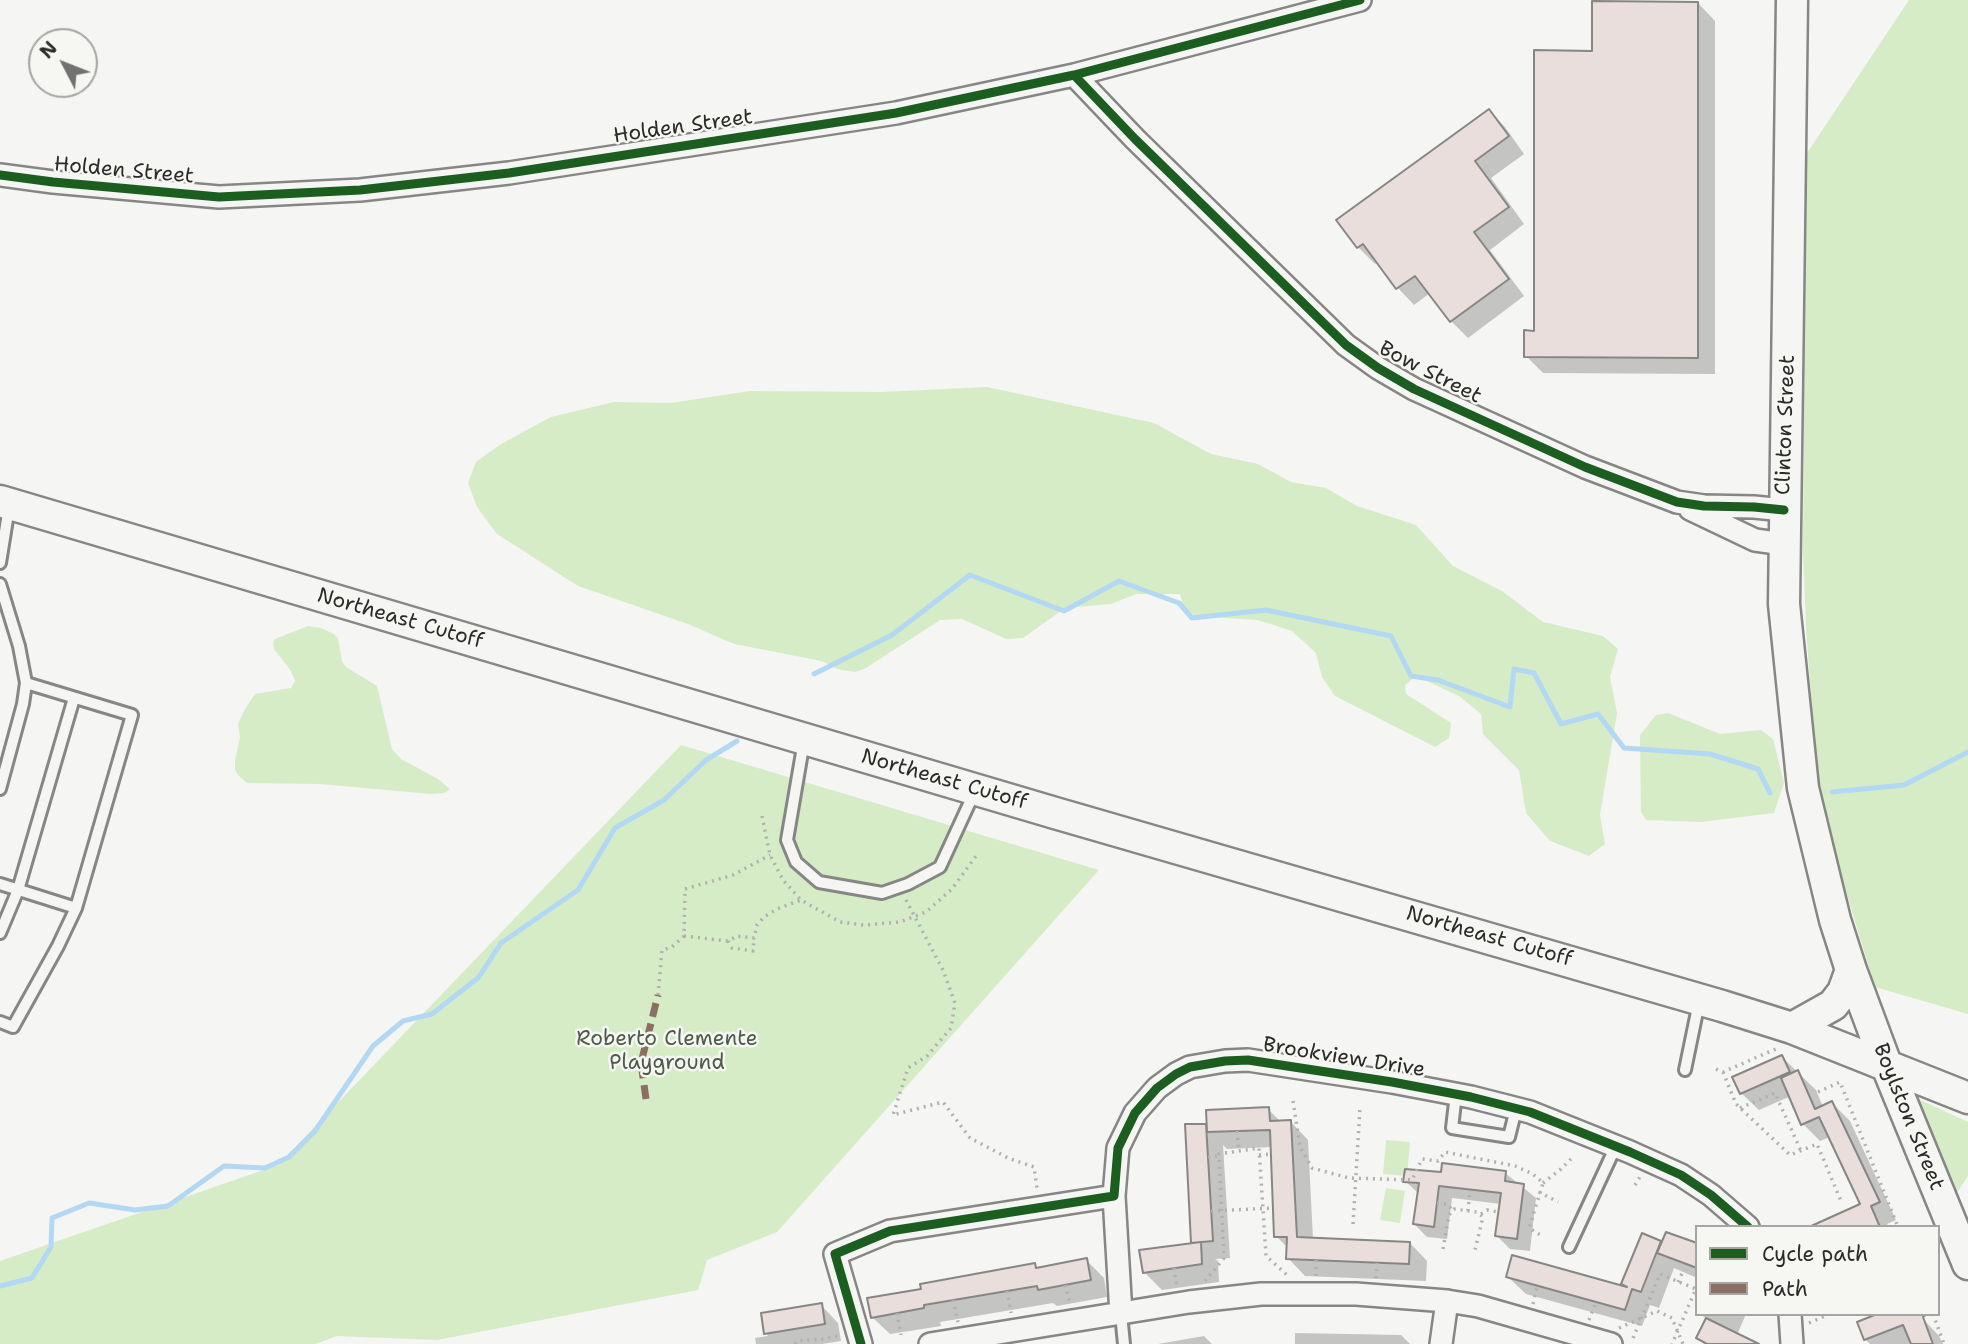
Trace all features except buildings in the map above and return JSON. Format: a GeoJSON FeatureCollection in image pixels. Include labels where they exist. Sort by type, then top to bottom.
{"type":"FeatureCollection","features":[{"type":"Feature","properties":{"kind":"main road","name":"Clinton Street"},"geometry":{"type":"LineString","coordinates":[[1792,0],[1784,604],[1803,788],[1850,970]]}},
{"type":"Feature","properties":{"kind":"main road","name":"Northeast Cutoff"},"geometry":{"type":"LineString","coordinates":[[5,503],[1700,999],[1788,1037],[1886,1064],[1968,1098]]}},
{"type":"Feature","properties":{"kind":"main road"},"geometry":{"type":"LineString","coordinates":[[1788,1037],[1833,1006],[1843,992],[1850,970]]}},
{"type":"Feature","properties":{"kind":"main road","name":"Boylston Street"},"geometry":{"type":"LineString","coordinates":[[1850,970],[1919,1141],[1957,1245]]}},
{"type":"Feature","properties":{"kind":"main road"},"geometry":{"type":"LineString","coordinates":[[1957,1245],[1968,1207]]}},
{"type":"Feature","properties":{"kind":"street","name":"Holden Street"},"geometry":{"type":"LineString","coordinates":[[0,175],[67,184],[219,197],[360,190],[509,173],[896,113],[1074,75],[1360,0]]}},
{"type":"Feature","properties":{"kind":"street","name":"Bow Street"},"geometry":{"type":"LineString","coordinates":[[1074,75],[1144,149],[1346,345],[1378,368],[1414,388],[1586,467],[1677,502],[1784,510]]}},
{"type":"Feature","properties":{"kind":"street","name":"Bow Street"},"geometry":{"type":"LineString","coordinates":[[1662,496],[1755,540],[1784,544]]}},
{"type":"Feature","properties":{"kind":"street","name":"Brookview Drive"},"geometry":{"type":"LineString","coordinates":[[1121,1314],[1114,1196],[1118,1148],[1135,1113],[1157,1088],[1190,1067],[1225,1060],[1248,1060],[1456,1094],[1516,1109],[1616,1146],[1681,1175],[1711,1195],[1746,1225]]}},
{"type":"Feature","properties":{"kind":"street"},"geometry":{"type":"LineString","coordinates":[[852,1339],[835,1254],[890,1231],[1114,1196]]}},
{"type":"Feature","properties":{"kind":"street"},"geometry":{"type":"LineString","coordinates":[[930,1344],[1189,1302],[1261,1294],[1356,1294],[1447,1301],[1612,1337]]}},
{"type":"Feature","properties":{"kind":"street"},"geometry":{"type":"LineString","coordinates":[[1441,1344],[1447,1301]]}},
{"type":"Feature","properties":{"kind":"street"},"geometry":{"type":"LineString","coordinates":[[1792,1344],[1798,1319]]}},
{"type":"Feature","properties":{"kind":"lane"},"geometry":{"type":"LineString","coordinates":[[0,563],[5,503]]}},
{"type":"Feature","properties":{"kind":"lane"},"geometry":{"type":"LineString","coordinates":[[0,584],[19,646],[26,683],[0,789]]}},
{"type":"Feature","properties":{"kind":"lane"},"geometry":{"type":"LineString","coordinates":[[0,1022],[13,1027],[76,908],[132,715],[26,683]]}},
{"type":"Feature","properties":{"kind":"lane"},"geometry":{"type":"LineString","coordinates":[[0,933],[18,890],[74,698]]}},
{"type":"Feature","properties":{"kind":"lane"},"geometry":{"type":"LineString","coordinates":[[804,738],[788,840],[796,862],[819,881],[882,893],[940,867],[976,789]]}},
{"type":"Feature","properties":{"kind":"lane"},"geometry":{"type":"LineString","coordinates":[[0,884],[76,908]]}},
{"type":"Feature","properties":{"kind":"lane"},"geometry":{"type":"LineString","coordinates":[[1685,1070],[1700,999]]}},
{"type":"Feature","properties":{"kind":"lane"},"geometry":{"type":"LineString","coordinates":[[1456,1094],[1451,1128],[1509,1137],[1516,1109]]}},
{"type":"Feature","properties":{"kind":"lane"},"geometry":{"type":"LineString","coordinates":[[1569,1247],[1616,1146]]}},
{"type":"Feature","properties":{"kind":"lane"},"geometry":{"type":"LineString","coordinates":[[1121,1314],[1124,1344]]}},
{"type":"Feature","properties":{"kind":"path"},"geometry":{"type":"LineString","coordinates":[[657,995],[662,950],[673,947],[684,936],[685,889],[733,875],[770,855]]}},
{"type":"Feature","properties":{"kind":"path"},"geometry":{"type":"LineString","coordinates":[[899,887],[943,970],[955,1003],[951,1028],[927,1056],[908,1068],[893,1115],[943,1102],[970,1138],[1008,1158],[1034,1167]]}},
{"type":"Feature","properties":{"kind":"path"},"geometry":{"type":"LineString","coordinates":[[728,941],[733,948],[752,951],[757,925],[764,917],[777,909],[801,901]]}},
{"type":"Feature","properties":{"kind":"path"},"geometry":{"type":"LineString","coordinates":[[684,936],[728,941],[737,936],[754,938]]}},
{"type":"Feature","properties":{"kind":"path"},"geometry":{"type":"LineString","coordinates":[[1723,1072],[1788,1037]]}},
{"type":"Feature","properties":{"kind":"path"},"geometry":{"type":"LineString","coordinates":[[1716,1069],[1723,1072],[1736,1104],[1790,1155],[1817,1144],[1841,1201]]}},
{"type":"Feature","properties":{"kind":"path"},"geometry":{"type":"LineString","coordinates":[[1818,1092],[1840,1082],[1897,1225]]}},
{"type":"Feature","properties":{"kind":"path"},"geometry":{"type":"LineString","coordinates":[[1740,1108],[1775,1093],[1801,1151]]}},
{"type":"Feature","properties":{"kind":"path"},"geometry":{"type":"LineString","coordinates":[[1293,1101],[1300,1147],[1312,1168],[1356,1179],[1412,1180],[1422,1159],[1438,1161],[1445,1152],[1515,1166],[1533,1174],[1542,1183]]}},
{"type":"Feature","properties":{"kind":"path"},"geometry":{"type":"LineString","coordinates":[[1353,1224],[1360,1108]]}},
{"type":"Feature","properties":{"kind":"path"},"geometry":{"type":"LineString","coordinates":[[1237,1131],[1239,1151]]}},
{"type":"Feature","properties":{"kind":"path"},"geometry":{"type":"LineString","coordinates":[[1208,1157],[1258,1149],[1266,1256],[1292,1279]]}},
{"type":"Feature","properties":{"kind":"path"},"geometry":{"type":"LineString","coordinates":[[1259,1155],[1270,1154]]}},
{"type":"Feature","properties":{"kind":"path"},"geometry":{"type":"LineString","coordinates":[[1201,1285],[1224,1258],[1219,1156]]}},
{"type":"Feature","properties":{"kind":"path"},"geometry":{"type":"LineString","coordinates":[[1542,1236],[1529,1228],[1542,1183],[1561,1170],[1572,1158]]}},
{"type":"Feature","properties":{"kind":"path"},"geometry":{"type":"LineString","coordinates":[[1468,1211],[1471,1190]]}},
{"type":"Feature","properties":{"kind":"path"},"geometry":{"type":"LineString","coordinates":[[1539,1192],[1559,1202]]}},
{"type":"Feature","properties":{"kind":"path"},"geometry":{"type":"LineString","coordinates":[[1437,1203],[1447,1204],[1453,1211]]}},
{"type":"Feature","properties":{"kind":"path"},"geometry":{"type":"LineString","coordinates":[[1211,1211],[1273,1208]]}},
{"type":"Feature","properties":{"kind":"path"},"geometry":{"type":"LineString","coordinates":[[1443,1248],[1449,1215],[1454,1209],[1480,1214],[1487,1210],[1499,1212]]}},
{"type":"Feature","properties":{"kind":"path"},"geometry":{"type":"LineString","coordinates":[[1474,1254],[1483,1217],[1480,1214]]}},
{"type":"Feature","properties":{"kind":"path"},"geometry":{"type":"LineString","coordinates":[[1316,1280],[1317,1260]]}},
{"type":"Feature","properties":{"kind":"path"},"geometry":{"type":"LineString","coordinates":[[1376,1283],[1377,1263]]}},
{"type":"Feature","properties":{"kind":"path"},"geometry":{"type":"LineString","coordinates":[[1174,1268],[1177,1287]]}},
{"type":"Feature","properties":{"kind":"path"},"geometry":{"type":"LineString","coordinates":[[1678,1282],[1684,1269]]}},
{"type":"Feature","properties":{"kind":"path"},"geometry":{"type":"LineString","coordinates":[[1654,1270],[1695,1289]]}},
{"type":"Feature","properties":{"kind":"path"},"geometry":{"type":"LineString","coordinates":[[1633,1338],[1660,1275]]}},
{"type":"Feature","properties":{"kind":"path"},"geometry":{"type":"LineString","coordinates":[[1065,1284],[1071,1306]]}},
{"type":"Feature","properties":{"kind":"path"},"geometry":{"type":"LineString","coordinates":[[1533,1306],[1538,1286]]}},
{"type":"Feature","properties":{"kind":"path"},"geometry":{"type":"LineString","coordinates":[[1007,1291],[1012,1316]]}},
{"type":"Feature","properties":{"kind":"path"},"geometry":{"type":"LineString","coordinates":[[1672,1344],[1695,1291]]}},
{"type":"Feature","properties":{"kind":"path"},"geometry":{"type":"LineString","coordinates":[[953,1300],[958,1325]]}},
{"type":"Feature","properties":{"kind":"path"},"geometry":{"type":"LineString","coordinates":[[1588,1322],[1596,1302]]}},
{"type":"Feature","properties":{"kind":"path"},"geometry":{"type":"LineString","coordinates":[[1612,1337],[1657,1311],[1672,1318],[1683,1344]]}},
{"type":"Feature","properties":{"kind":"path"},"geometry":{"type":"LineString","coordinates":[[897,1313],[901,1335]]}},
{"type":"Feature","properties":{"kind":"path"},"geometry":{"type":"LineString","coordinates":[[1798,1319],[1817,1316]]}},
{"type":"Feature","properties":{"kind":"path"},"geometry":{"type":"LineString","coordinates":[[1934,1316],[1944,1344]]}},
{"type":"Feature","properties":{"kind":"path"},"geometry":{"type":"LineString","coordinates":[[795,1344],[797,1341],[852,1339]]}},
{"type":"Feature","properties":{"kind":"green space"},"geometry":{"type":"Polygon","coordinates":[[[1909,0],[1968,0],[1968,1014],[1875,987],[1824,819],[1806,627],[1803,549],[1801,162],[1909,0]]]}},
{"type":"Feature","properties":{"kind":"green space"},"geometry":{"type":"Polygon","coordinates":[[[987,387],[1154,423],[1211,454],[1258,464],[1291,482],[1326,488],[1357,506],[1416,525],[1453,566],[1502,591],[1543,622],[1603,636],[1618,649],[1610,677],[1617,713],[1600,815],[1605,844],[1589,856],[1550,841],[1526,813],[1519,770],[1483,734],[1481,714],[1459,696],[1416,676],[1405,685],[1406,694],[1451,723],[1449,738],[1435,747],[1335,696],[1322,677],[1316,653],[1292,631],[1258,620],[1195,616],[1184,608],[1180,594],[1136,594],[1111,604],[1065,608],[1023,638],[1006,639],[962,619],[940,620],[866,668],[855,672],[837,669],[822,661],[734,644],[688,624],[578,586],[497,534],[477,507],[468,483],[476,462],[501,444],[551,417],[614,402],[671,403],[750,391],[882,392],[987,387]]]}},
{"type":"Feature","properties":{"kind":"green space"},"geometry":{"type":"Polygon","coordinates":[[[308,626],[334,634],[346,667],[377,686],[392,749],[401,759],[438,779],[450,789],[444,793],[431,794],[320,784],[247,783],[239,776],[235,770],[240,737],[238,724],[245,709],[255,694],[291,688],[295,681],[291,671],[274,649],[273,642],[308,626]]]}},
{"type":"Feature","properties":{"kind":"green space"},"geometry":{"type":"Polygon","coordinates":[[[1668,713],[1720,734],[1761,730],[1773,739],[1784,783],[1774,813],[1701,822],[1646,820],[1641,812],[1640,735],[1656,715],[1668,713]]]}},
{"type":"Feature","properties":{"kind":"green space","name":"Roberto Clemente Playground"},"geometry":{"type":"Polygon","coordinates":[[[681,745],[1099,870],[777,1232],[707,1260],[698,1290],[437,1340],[337,1336],[315,1344],[0,1344],[0,1261],[278,1165],[681,745]]]}},
{"type":"Feature","properties":{"kind":"green space"},"geometry":{"type":"Polygon","coordinates":[[[1918,1099],[1968,1122],[1968,1176],[1956,1194],[1918,1099]]]}},
{"type":"Feature","properties":{"kind":"green space"},"geometry":{"type":"Polygon","coordinates":[[[1386,1140],[1410,1142],[1407,1176],[1383,1174],[1386,1140]]]}},
{"type":"Feature","properties":{"kind":"green space"},"geometry":{"type":"Polygon","coordinates":[[[1386,1188],[1405,1191],[1400,1223],[1380,1220],[1386,1188]]]}},
{"type":"Feature","properties":{"kind":"waterway"},"geometry":{"type":"LineString","coordinates":[[814,674],[892,635],[970,575],[1064,611],[1119,581],[1179,603],[1192,618],[1266,610],[1391,636],[1411,676],[1438,680],[1510,707],[1514,669],[1534,673],[1561,724],[1598,714],[1624,748],[1710,754],[1758,769],[1770,793]]}},
{"type":"Feature","properties":{"kind":"waterway"},"geometry":{"type":"LineString","coordinates":[[0,1286],[32,1278],[51,1247],[52,1218],[89,1203],[135,1210],[168,1206],[224,1166],[265,1168],[289,1157],[315,1131],[373,1046],[403,1021],[432,1014],[479,977],[501,943],[578,890],[615,828],[664,800],[706,760],[737,741]]}},
{"type":"Feature","properties":{"kind":"waterway"},"geometry":{"type":"LineString","coordinates":[[1832,792],[1904,785],[1968,752]]}},
{"type":"Feature","properties":{"kind":"marked path"},"geometry":{"type":"LineString","coordinates":[[646,1099],[641,1063],[658,995]]}},
{"type":"Feature","properties":{"kind":"cycle path"},"geometry":{"type":"LineString","coordinates":[[0,175],[219,197],[360,190],[509,173],[896,113],[1074,75],[1360,0]]}},
{"type":"Feature","properties":{"kind":"cycle path"},"geometry":{"type":"LineString","coordinates":[[1074,75],[1135,139],[1346,345],[1378,368],[1414,389],[1585,467],[1677,502],[1784,510]]}},
{"type":"Feature","properties":{"kind":"cycle path"},"geometry":{"type":"LineString","coordinates":[[861,1344],[835,1254],[890,1231],[1114,1196],[1118,1148],[1135,1113],[1157,1088],[1176,1074],[1190,1067],[1225,1061],[1248,1060],[1392,1082],[1471,1097],[1530,1112],[1681,1175],[1711,1195],[1746,1225]]}}]}
